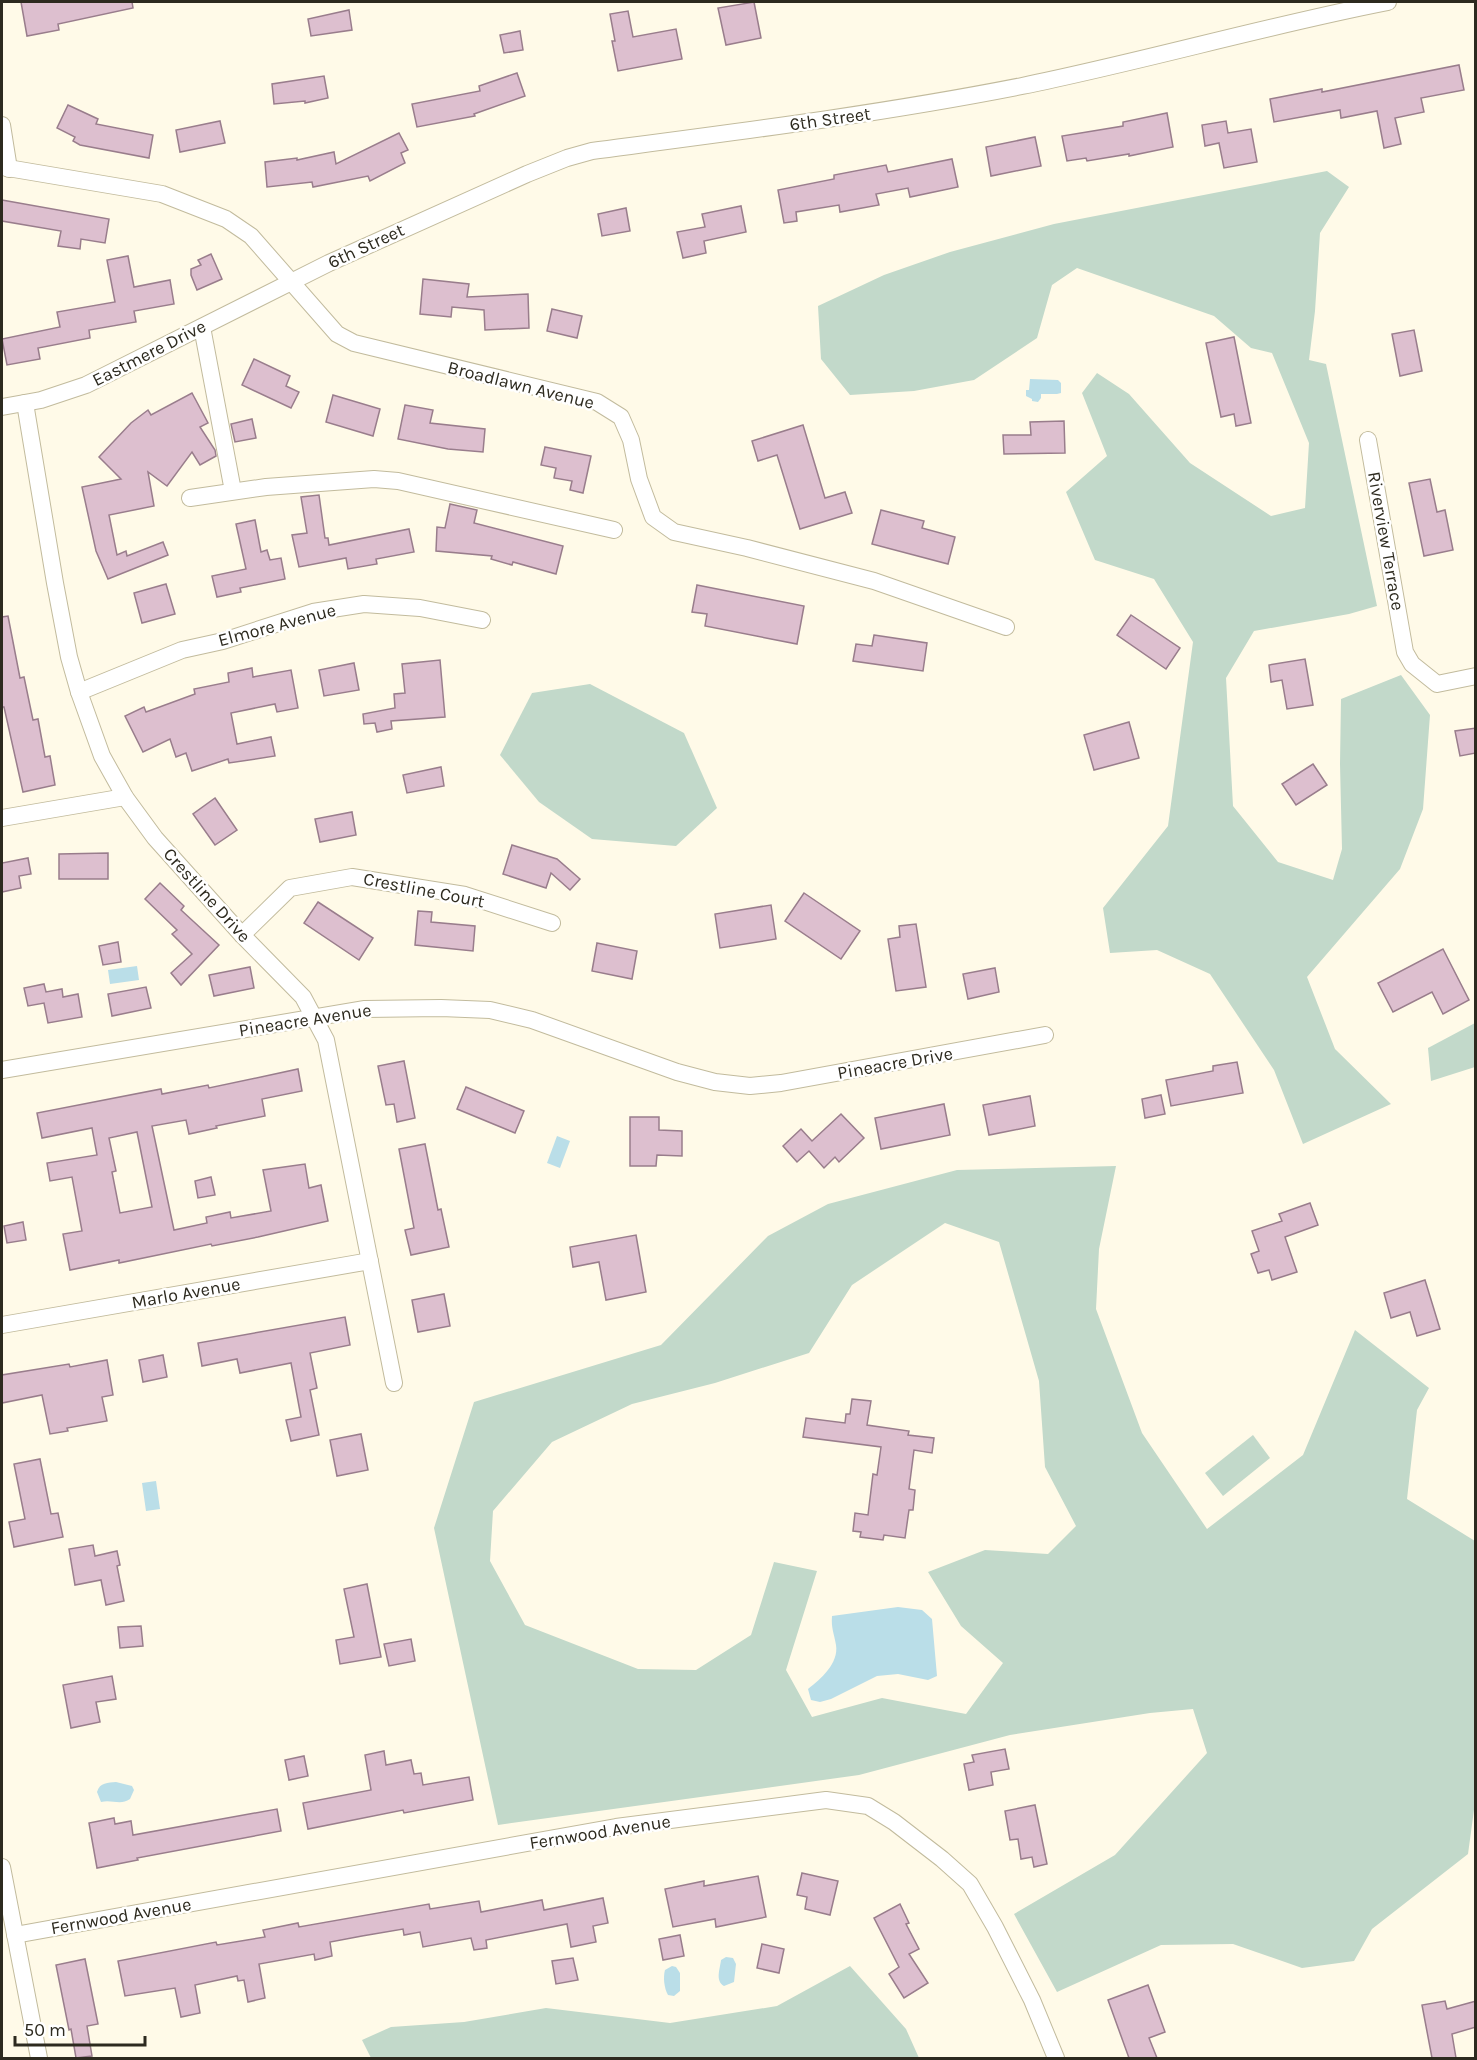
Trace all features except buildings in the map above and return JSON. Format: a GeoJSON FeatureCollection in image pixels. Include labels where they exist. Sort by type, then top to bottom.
{"type":"FeatureCollection","features":[{"type":"Feature","properties":{"kind":"street","name":"6th Street"},"geometry":{"type":"LineString","coordinates":[[290,282],[463,202],[567,158],[592,151],[814,122],[1010,88],[1111,67],[1342,5],[1388,2]]}},
{"type":"Feature","properties":{"kind":"street"},"geometry":{"type":"LineString","coordinates":[[2,125],[5,168]]}},
{"type":"Feature","properties":{"kind":"street","name":"Broadlawn Avenue"},"geometry":{"type":"LineString","coordinates":[[5,168],[162,194],[226,219],[251,236],[337,334],[354,343],[597,402],[621,417],[631,440],[639,479],[653,517],[674,532],[747,548],[874,581],[1006,627]]}},
{"type":"Feature","properties":{"kind":"street","name":"Eastmere Drive"},"geometry":{"type":"LineString","coordinates":[[2,407],[41,400],[86,385],[290,282]]}},
{"type":"Feature","properties":{"kind":"street"},"geometry":{"type":"LineString","coordinates":[[202,327],[233,491]]}},
{"type":"Feature","properties":{"kind":"street","name":"Crestline Drive"},"geometry":{"type":"LineString","coordinates":[[25,403],[69,657],[102,756],[125,797],[156,838],[242,935],[303,997],[326,1040],[394,1383]]}},
{"type":"Feature","properties":{"kind":"street","name":"Riverview Terrace"},"geometry":{"type":"LineString","coordinates":[[1368,440],[1405,652],[1412,664],[1437,684],[1476,676]]}},
{"type":"Feature","properties":{"kind":"street"},"geometry":{"type":"LineString","coordinates":[[190,498],[233,491],[374,479],[398,481],[614,530]]}},
{"type":"Feature","properties":{"kind":"street","name":"Elmore Avenue"},"geometry":{"type":"LineString","coordinates":[[79,692],[182,650],[223,641],[313,612],[364,604],[420,608],[482,620]]}},
{"type":"Feature","properties":{"kind":"street"},"geometry":{"type":"LineString","coordinates":[[2,818],[125,797]]}},
{"type":"Feature","properties":{"kind":"street","name":"Crestline Court"},"geometry":{"type":"LineString","coordinates":[[242,935],[290,888],[352,876],[465,895],[552,923]]}},
{"type":"Feature","properties":{"kind":"street","name":"Pineacre Avenue"},"geometry":{"type":"LineString","coordinates":[[2,1070],[365,1009],[490,1010],[532,1020],[677,1072],[714,1082],[744,1086]]}},
{"type":"Feature","properties":{"kind":"street","name":"Pineacre Drive"},"geometry":{"type":"LineString","coordinates":[[744,1086],[781,1083],[1045,1035]]}},
{"type":"Feature","properties":{"kind":"street","name":"Marlo Avenue"},"geometry":{"type":"LineString","coordinates":[[2,1325],[370,1261]]}},
{"type":"Feature","properties":{"kind":"street","name":"Fernwood Avenue"},"geometry":{"type":"LineString","coordinates":[[15,1935],[616,1827],[826,1800],[868,1806],[902,1828],[970,1884],[1032,2000],[1056,2058]]}},
{"type":"Feature","properties":{"kind":"street"},"geometry":{"type":"LineString","coordinates":[[2,1867],[6,1911],[15,1935],[39,2058]]}},
{"type":"Feature","properties":{"kind":"green space"},"geometry":{"type":"Polygon","coordinates":[[[1327,171],[1349,187],[1320,233],[1309,360],[1326,364],[1377,606],[1349,614],[1254,631],[1226,678],[1233,806],[1278,862],[1333,880],[1342,849],[1341,699],[1401,675],[1430,715],[1423,809],[1400,869],[1307,977],[1335,1049],[1391,1104],[1303,1144],[1274,1070],[1210,974],[1157,950],[1110,953],[1103,908],[1168,826],[1193,642],[1154,579],[1095,560],[1066,492],[1107,456],[1082,393],[1097,373],[1129,394],[1190,463],[1271,516],[1305,508],[1309,443],[1272,353],[1251,348],[1214,316],[1077,268],[1052,285],[1037,338],[974,380],[914,391],[850,395],[821,359],[818,306],[884,275],[950,252],[1054,224],[1327,171]]]}},
{"type":"Feature","properties":{"kind":"green space"},"geometry":{"type":"Polygon","coordinates":[[[590,684],[684,733],[717,808],[676,846],[592,839],[539,802],[500,755],[532,693],[590,684]]]}},
{"type":"Feature","properties":{"kind":"green space"},"geometry":{"type":"Polygon","coordinates":[[[1475,1023],[1475,1067],[1431,1081],[1428,1048],[1475,1023]]]}},
{"type":"Feature","properties":{"kind":"green space"},"geometry":{"type":"Polygon","coordinates":[[[1116,1166],[1099,1249],[1096,1309],[1142,1433],[1207,1529],[1303,1455],[1355,1330],[1429,1388],[1417,1410],[1407,1499],[1475,1541],[1476,1795],[1468,1854],[1372,1929],[1354,1961],[1302,1968],[1233,1944],[1161,1945],[1057,1992],[1014,1914],[1115,1855],[1207,1753],[1193,1709],[1150,1713],[1010,1735],[859,1775],[498,1825],[434,1528],[474,1402],[661,1345],[768,1236],[828,1204],[957,1170],[1116,1166]],[[945,1223],[852,1285],[809,1353],[715,1383],[632,1404],[552,1442],[493,1511],[490,1561],[525,1625],[638,1669],[696,1670],[751,1635],[774,1562],[817,1571],[786,1670],[812,1717],[882,1698],[966,1714],[1003,1663],[961,1626],[928,1572],[985,1550],[1048,1554],[1076,1526],[1045,1467],[1039,1381],[999,1242],[945,1223]]]}},
{"type":"Feature","properties":{"kind":"green space"},"geometry":{"type":"Polygon","coordinates":[[[1253,1435],[1270,1458],[1223,1496],[1205,1473],[1253,1435]]]}},
{"type":"Feature","properties":{"kind":"green space"},"geometry":{"type":"Polygon","coordinates":[[[850,1966],[906,2029],[919,2058],[371,2058],[362,2040],[391,2027],[464,2022],[546,2008],[670,2023],[777,2006],[850,1966]]]}},
{"type":"Feature","properties":{"kind":"water"},"geometry":{"type":"Polygon","coordinates":[[[1030,379],[1058,380],[1061,383],[1061,393],[1041,394],[1038,402],[1032,401],[1026,396],[1030,379]]]}},
{"type":"Feature","properties":{"kind":"water"},"geometry":{"type":"Polygon","coordinates":[[[137,966],[139,980],[110,984],[108,970],[137,966]]]}},
{"type":"Feature","properties":{"kind":"water"},"geometry":{"type":"Polygon","coordinates":[[[557,1136],[570,1141],[560,1168],[547,1163],[557,1136]]]}},
{"type":"Feature","properties":{"kind":"water"},"geometry":{"type":"Polygon","coordinates":[[[156,1481],[160,1509],[146,1511],[142,1483],[156,1481]]]}},
{"type":"Feature","properties":{"kind":"water"},"geometry":{"type":"Polygon","coordinates":[[[898,1607],[922,1610],[932,1619],[937,1676],[928,1680],[898,1674],[877,1676],[831,1699],[820,1702],[811,1700],[808,1689],[823,1675],[835,1658],[836,1645],[832,1616],[898,1607]]]}},
{"type":"Feature","properties":{"kind":"water"},"geometry":{"type":"Polygon","coordinates":[[[116,1782],[132,1786],[134,1790],[130,1799],[123,1802],[101,1802],[97,1792],[100,1786],[116,1782]]]}},
{"type":"Feature","properties":{"kind":"water"},"geometry":{"type":"Polygon","coordinates":[[[726,1957],[733,1958],[736,1964],[734,1982],[724,1986],[721,1984],[719,1974],[721,1960],[726,1957]]]}},
{"type":"Feature","properties":{"kind":"water"},"geometry":{"type":"Polygon","coordinates":[[[672,1966],[676,1967],[680,1973],[680,1991],[674,1996],[668,1995],[664,1979],[665,1970],[672,1966]]]}}]}
